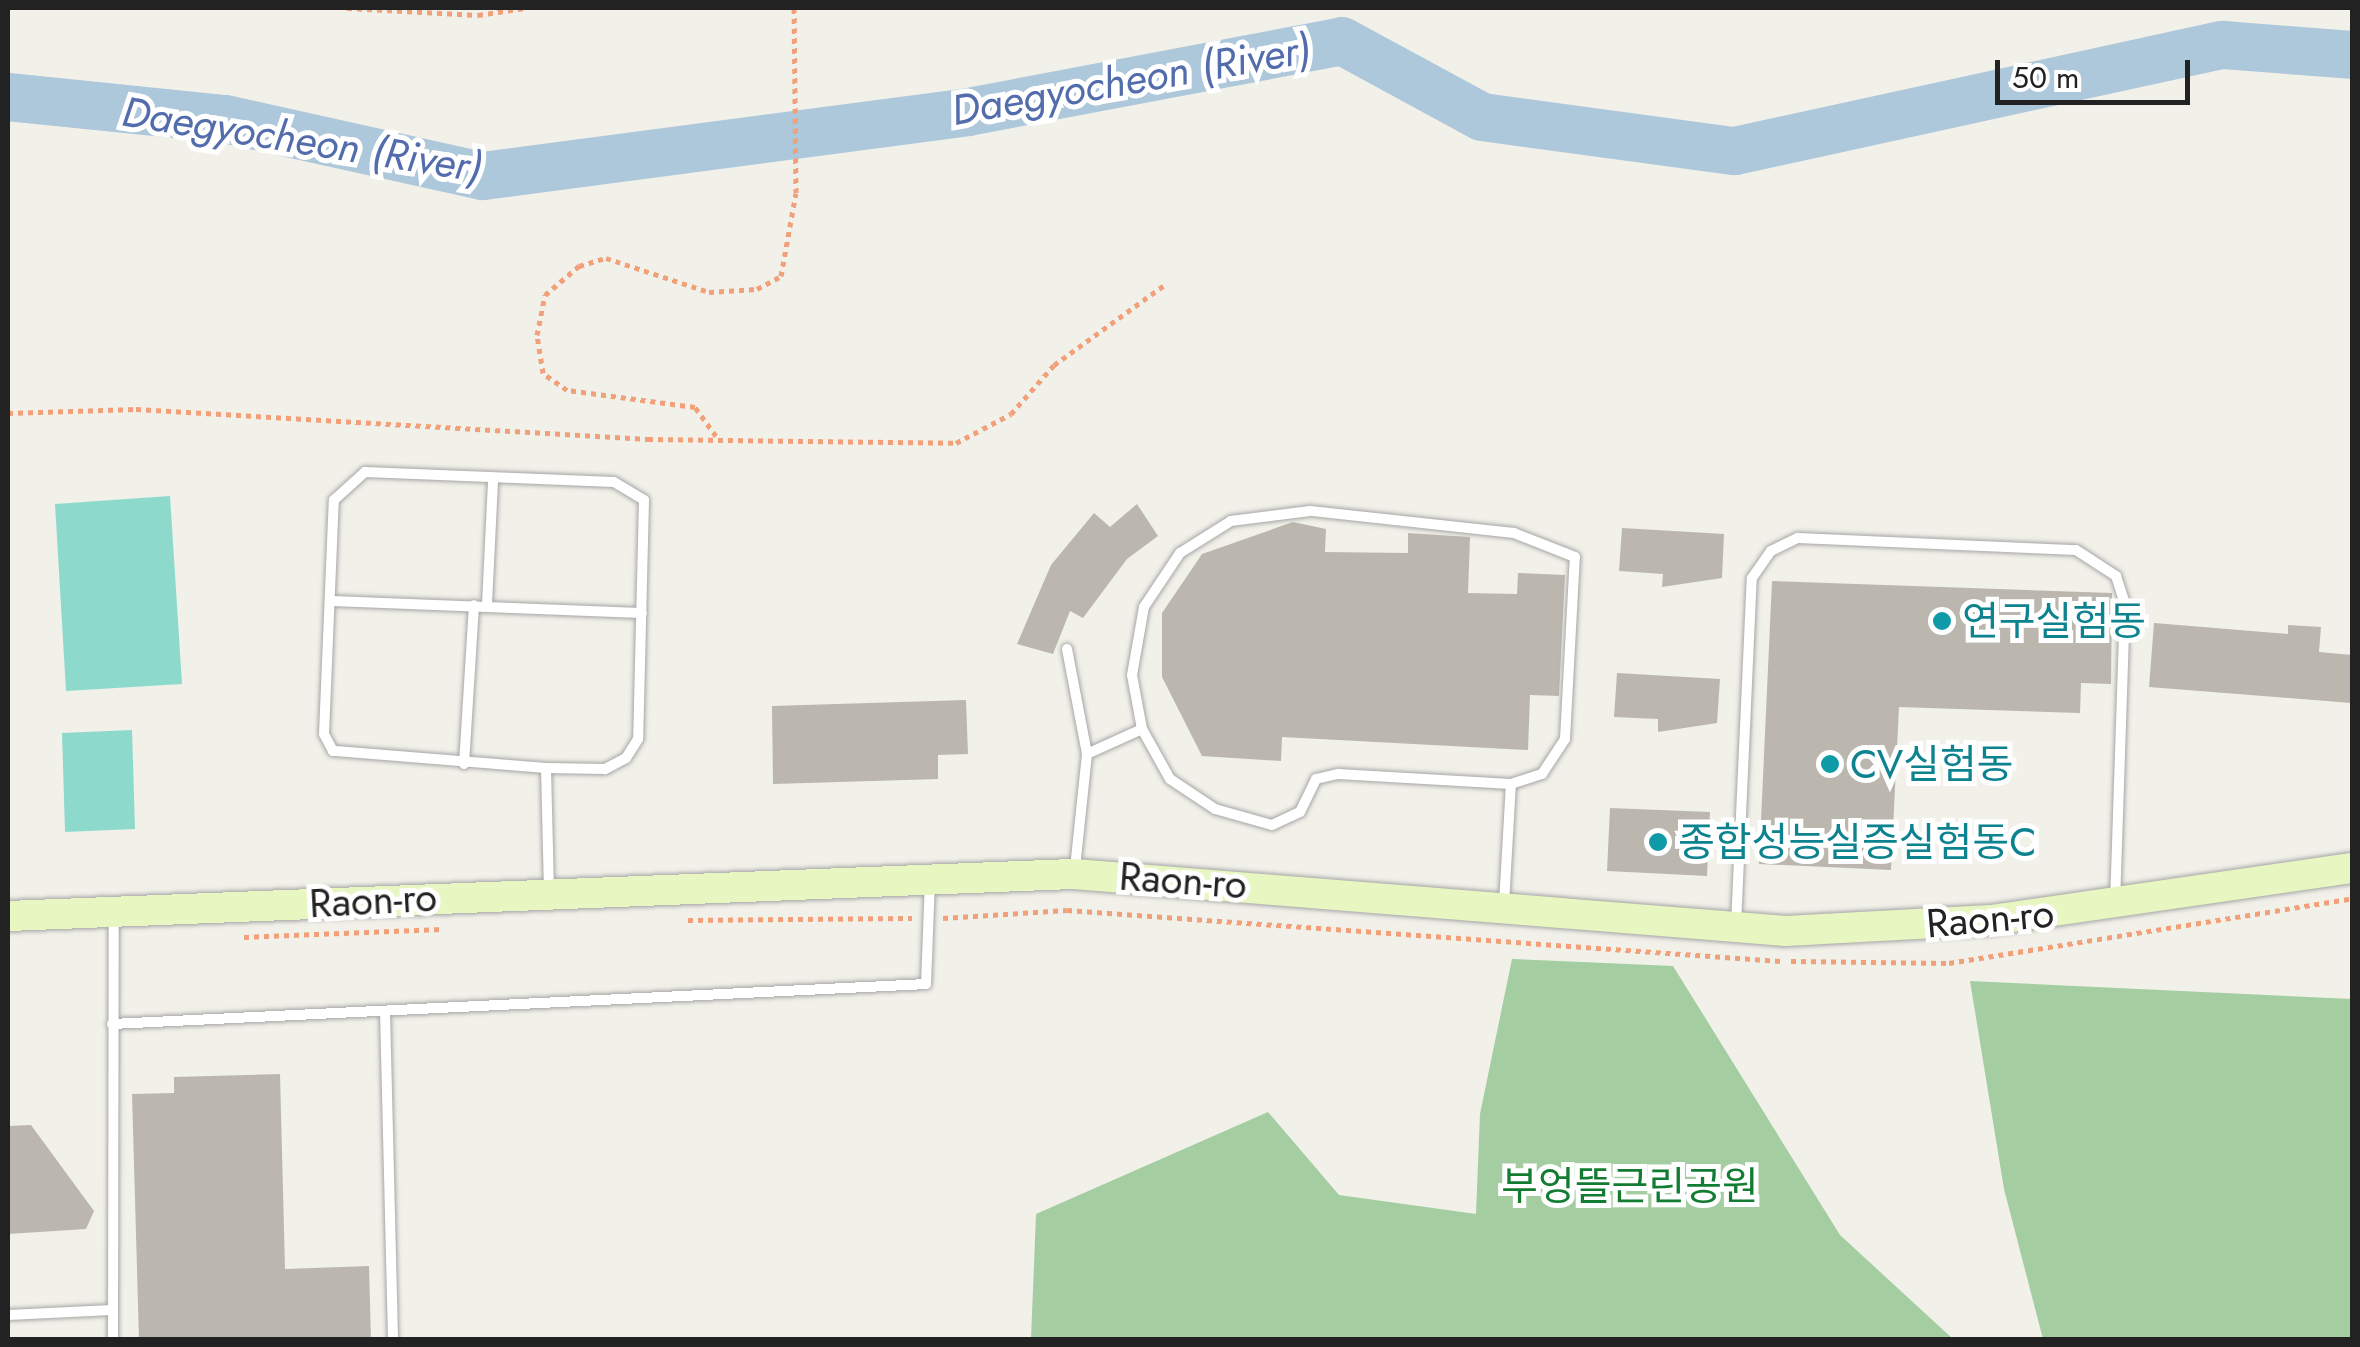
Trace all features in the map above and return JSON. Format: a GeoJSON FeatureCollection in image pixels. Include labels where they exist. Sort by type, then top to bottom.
{"type":"FeatureCollection","features":[{"type":"Feature","properties":{"kind":"main road","name":"Raon-ro"},"geometry":{"type":"LineString","coordinates":[[8,916],[1074,874],[1736,928],[1919,925],[2114,906],[2352,868]]}},
{"type":"Feature","properties":{"kind":"lane"},"geometry":{"type":"LineString","coordinates":[[349,477],[493,480],[614,482],[644,500],[638,739],[605,769],[464,764],[333,751],[324,734],[334,500],[349,477]]}},
{"type":"Feature","properties":{"kind":"lane"},"geometry":{"type":"LineString","coordinates":[[486,604],[493,480]]}},
{"type":"Feature","properties":{"kind":"lane"},"geometry":{"type":"LineString","coordinates":[[1310,512],[1514,533],[1574,556],[1566,739],[1542,774],[1512,784],[1338,774],[1316,779],[1300,812],[1272,825],[1216,809],[1170,778],[1142,729],[1132,675],[1144,607],[1180,553],[1231,521],[1310,512]]}},
{"type":"Feature","properties":{"kind":"lane"},"geometry":{"type":"LineString","coordinates":[[1736,928],[1752,578],[1771,552],[1798,538],[2076,550],[2116,576],[2125,603],[2114,906]]}},
{"type":"Feature","properties":{"kind":"lane"},"geometry":{"type":"LineString","coordinates":[[331,600],[642,613]]}},
{"type":"Feature","properties":{"kind":"lane"},"geometry":{"type":"LineString","coordinates":[[464,764],[474,605]]}},
{"type":"Feature","properties":{"kind":"lane"},"geometry":{"type":"LineString","coordinates":[[1067,649],[1087,754],[1074,874]]}},
{"type":"Feature","properties":{"kind":"lane"},"geometry":{"type":"LineString","coordinates":[[1087,754],[1142,729]]}},
{"type":"Feature","properties":{"kind":"lane"},"geometry":{"type":"LineString","coordinates":[[546,768],[548,892]]}},
{"type":"Feature","properties":{"kind":"lane"},"geometry":{"type":"LineString","coordinates":[[1504,910],[1512,784]]}},
{"type":"Feature","properties":{"kind":"lane"},"geometry":{"type":"LineString","coordinates":[[112,1024],[926,984],[930,881]]}},
{"type":"Feature","properties":{"kind":"lane"},"geometry":{"type":"LineString","coordinates":[[112,1340],[114,911]]}},
{"type":"Feature","properties":{"kind":"lane"},"geometry":{"type":"LineString","coordinates":[[385,1010],[393,1340]]}},
{"type":"Feature","properties":{"kind":"lane"},"geometry":{"type":"LineString","coordinates":[[8,1315],[112,1310]]}},
{"type":"Feature","properties":{"kind":"path"},"geometry":{"type":"LineString","coordinates":[[347,8],[478,15],[525,8]]}},
{"type":"Feature","properties":{"kind":"path"},"geometry":{"type":"LineString","coordinates":[[716,436],[695,406],[566,390],[543,373],[537,335],[545,296],[579,266],[606,258],[709,292],[757,289],[781,276],[796,193],[794,8]]}},
{"type":"Feature","properties":{"kind":"path"},"geometry":{"type":"LineString","coordinates":[[8,413],[136,409],[279,423],[956,444],[1012,414],[1054,365],[1166,284]]}},
{"type":"Feature","properties":{"kind":"path"},"geometry":{"type":"LineString","coordinates":[[683,920],[929,918],[1067,910],[1714,960],[1949,963],[2352,898]]}},
{"type":"Feature","properties":{"kind":"path"},"geometry":{"type":"LineString","coordinates":[[225,938],[454,928]]}},
{"type":"Feature","properties":{"kind":"green space","name":"부엉뜰근린공원"},"geometry":{"type":"Polygon","coordinates":[[[1512,959],[1673,966],[1840,1235],[1953,1339],[1031,1339],[1036,1214],[1268,1112],[1339,1195],[1476,1214],[1480,1114],[1512,959]]]}},
{"type":"Feature","properties":{"kind":"green space"},"geometry":{"type":"Polygon","coordinates":[[[1970,981],[2352,999],[2352,1339],[2043,1339],[2004,1189],[1970,981]]]}},
{"type":"Feature","properties":{"kind":"shaded area"},"geometry":{"type":"Polygon","coordinates":[[[170,496],[182,684],[66,691],[55,504],[170,496]]]}},
{"type":"Feature","properties":{"kind":"shaded area"},"geometry":{"type":"Polygon","coordinates":[[[132,730],[135,829],[65,832],[62,733],[132,730]]]}},
{"type":"Feature","properties":{"kind":"building"},"geometry":{"type":"Polygon","coordinates":[[[1137,504],[1158,536],[1127,559],[1083,618],[1070,611],[1053,654],[1017,644],[1051,565],[1094,513],[1110,527],[1137,504]]]}},
{"type":"Feature","properties":{"kind":"building"},"geometry":{"type":"Polygon","coordinates":[[[1293,522],[1326,529],[1325,552],[1408,553],[1408,533],[1470,537],[1468,593],[1517,594],[1518,573],[1565,575],[1559,696],[1530,695],[1528,750],[1282,737],[1281,761],[1202,756],[1162,677],[1162,613],[1202,554],[1293,522]]]}},
{"type":"Feature","properties":{"kind":"building"},"geometry":{"type":"Polygon","coordinates":[[[1622,528],[1724,534],[1722,578],[1662,587],[1663,574],[1619,571],[1622,528]]]}},
{"type":"Feature","properties":{"kind":"building"},"geometry":{"type":"Polygon","coordinates":[[[1772,581],[2112,593],[2111,684],[2081,683],[2080,713],[1899,707],[1891,870],[1759,864],[1772,581]]]}},
{"type":"Feature","properties":{"kind":"building"},"geometry":{"type":"Polygon","coordinates":[[[2154,623],[2288,634],[2288,625],[2321,627],[2319,652],[2352,655],[2351,703],[2149,687],[2154,623]]]}},
{"type":"Feature","properties":{"kind":"building"},"geometry":{"type":"Polygon","coordinates":[[[1617,673],[1720,679],[1717,723],[1658,732],[1658,719],[1614,717],[1617,673]]]}},
{"type":"Feature","properties":{"kind":"building"},"geometry":{"type":"Polygon","coordinates":[[[966,700],[968,754],[938,755],[938,779],[773,784],[772,706],[966,700]]]}},
{"type":"Feature","properties":{"kind":"building","name":"종합성능실증실험동C"},"geometry":{"type":"Polygon","coordinates":[[[1610,808],[1710,812],[1707,876],[1607,871],[1610,808]]]}},
{"type":"Feature","properties":{"kind":"building"},"geometry":{"type":"Polygon","coordinates":[[[280,1074],[285,1269],[369,1266],[371,1340],[139,1340],[132,1094],[174,1093],[174,1077],[280,1074]]]}},
{"type":"Feature","properties":{"kind":"building"},"geometry":{"type":"Polygon","coordinates":[[[31,1125],[94,1211],[86,1229],[8,1234],[8,1126],[31,1125]]]}},
{"type":"Feature","properties":{"kind":"waterway","name":"Daegyocheon (River)"},"geometry":{"type":"LineString","coordinates":[[8,97],[225,119],[483,176],[968,112],[1342,41],[1482,117],[1735,151],[2223,45],[2352,55]]}},
{"type":"Feature","properties":{"kind":"place","name":"연구실험동"},"geometry":{"type":"Point","coordinates":[1942,621]}},
{"type":"Feature","properties":{"kind":"place","name":"CV실험동"},"geometry":{"type":"Point","coordinates":[1830,764]}},
{"type":"Feature","properties":{"kind":"place","name":"종합성능실증실험동C"},"geometry":{"type":"Point","coordinates":[1658,842]}}]}
